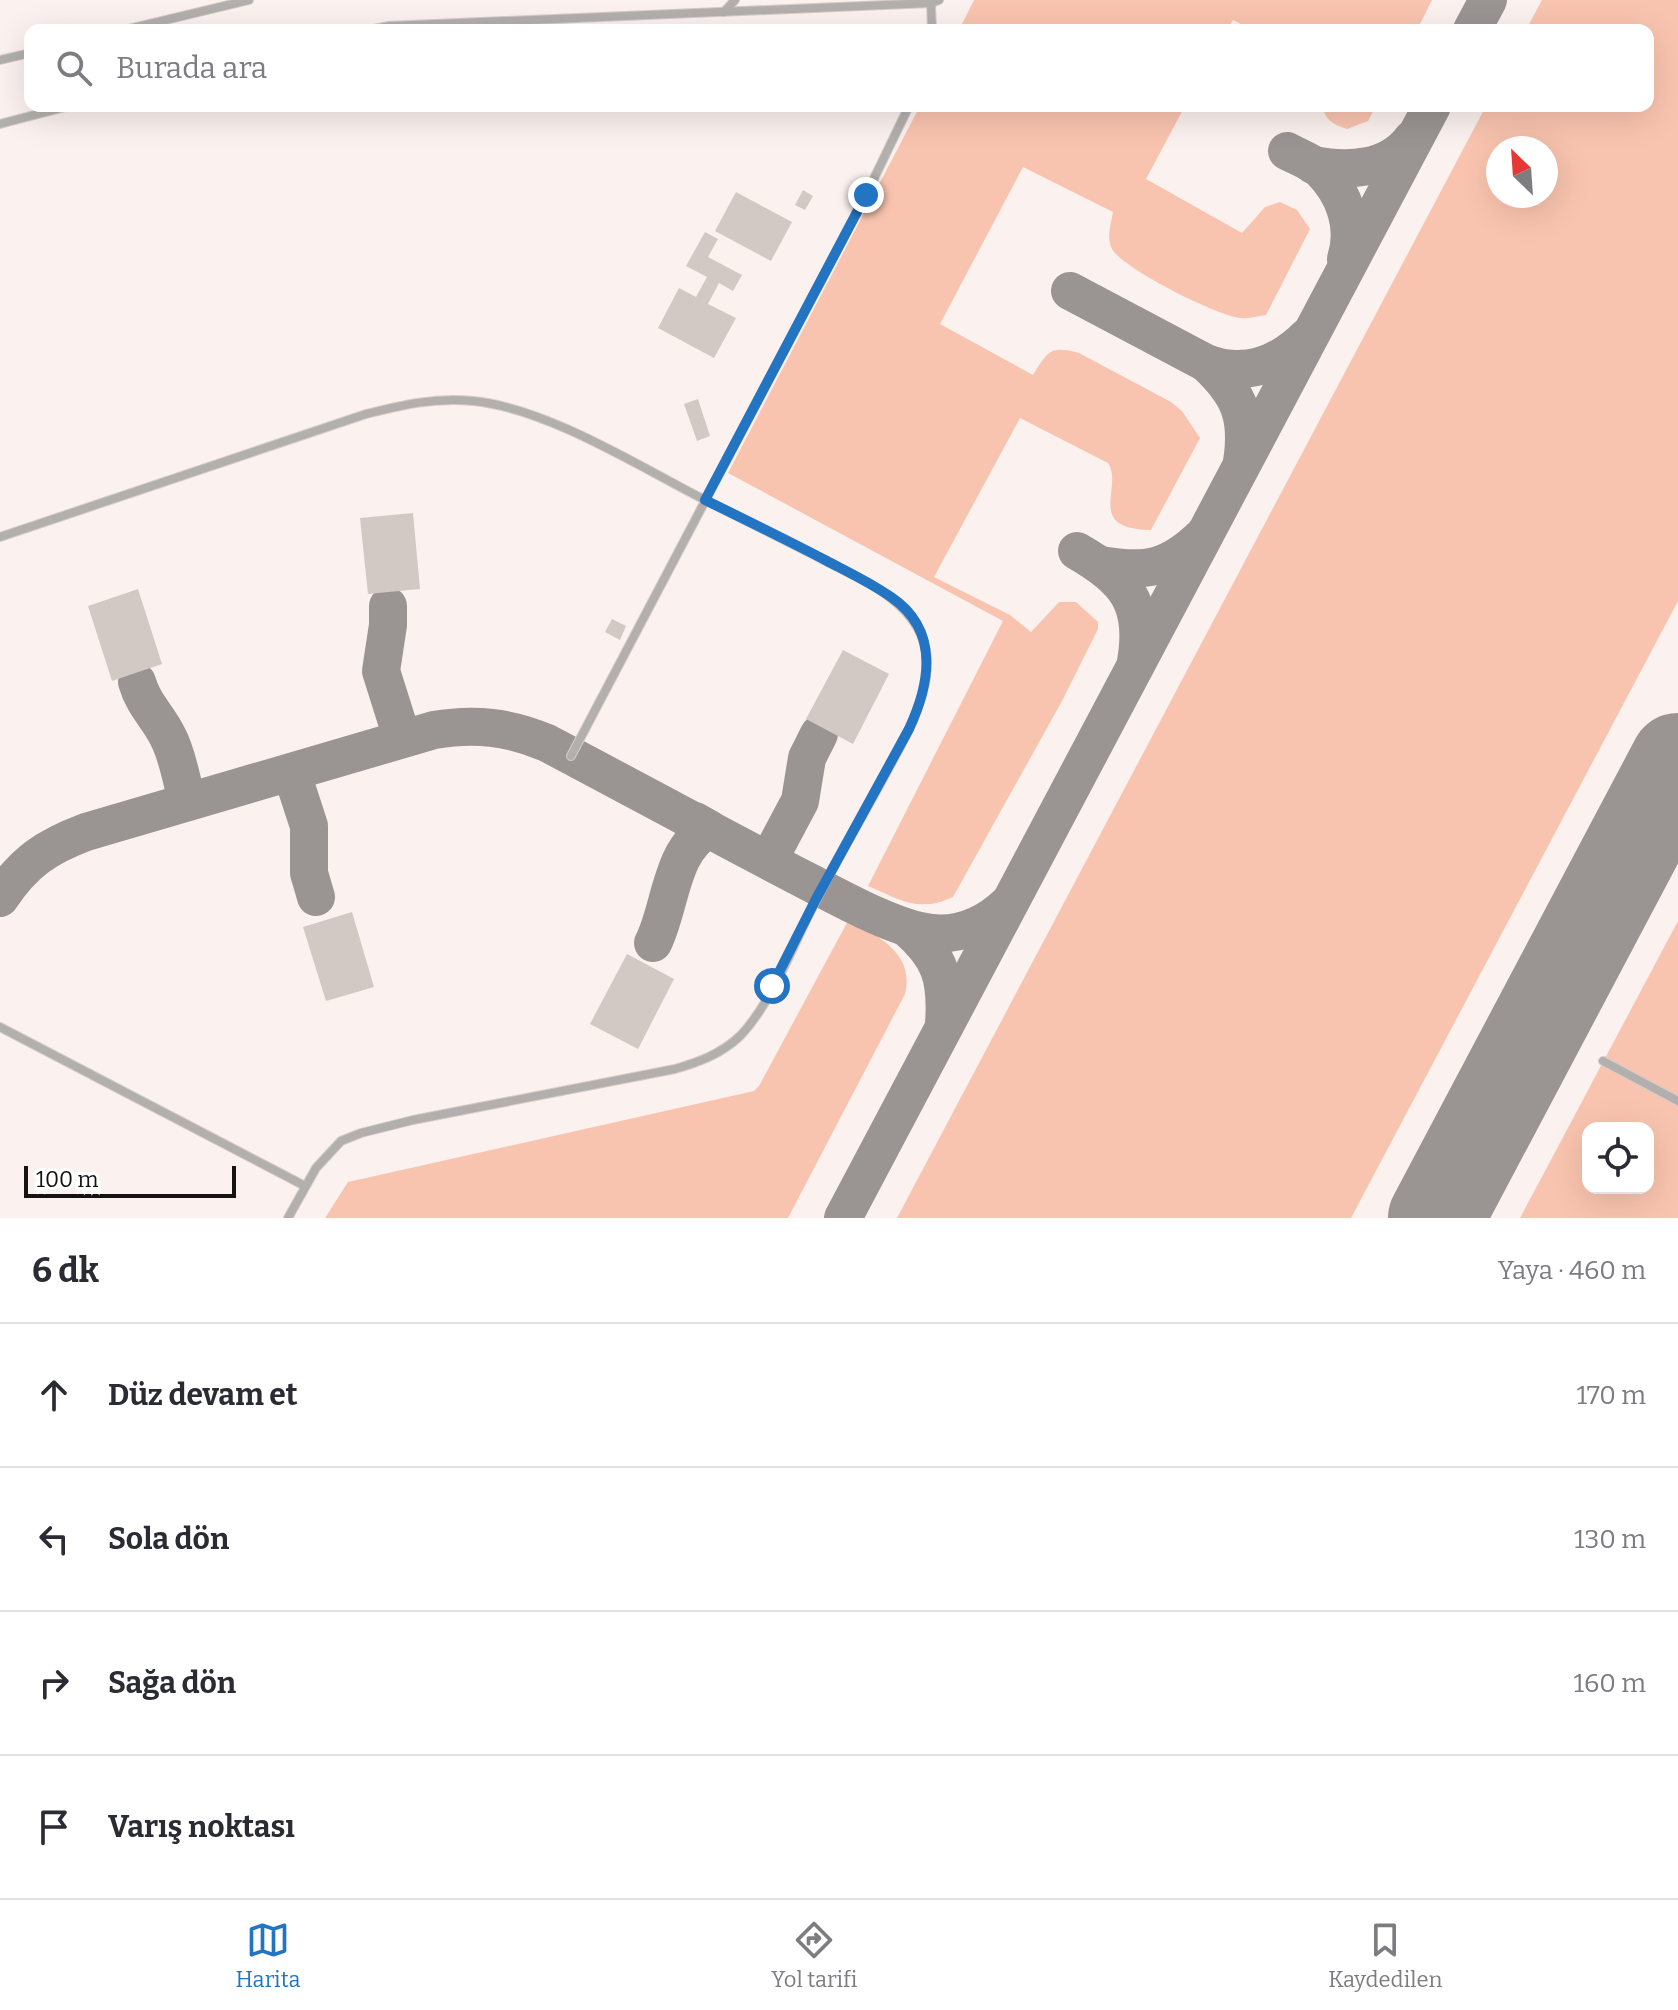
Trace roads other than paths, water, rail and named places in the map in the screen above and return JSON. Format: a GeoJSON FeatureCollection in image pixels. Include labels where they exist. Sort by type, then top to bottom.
{"type":"FeatureCollection","features":[{"type":"Feature","properties":{"kind":"lane"},"geometry":{"type":"LineString","coordinates":[[149,24],[249,0]]}},
{"type":"Feature","properties":{"kind":"lane"},"geometry":{"type":"LineString","coordinates":[[724,12],[735,0]]}},
{"type":"Feature","properties":{"kind":"lane"},"geometry":{"type":"LineString","coordinates":[[437,24],[935,2],[933,24]]}},
{"type":"Feature","properties":{"kind":"lane"},"geometry":{"type":"LineString","coordinates":[[698,13],[699,3]]}},
{"type":"Feature","properties":{"kind":"lane"},"geometry":{"type":"LineString","coordinates":[[0,60],[24,54]]}},
{"type":"Feature","properties":{"kind":"lane"},"geometry":{"type":"LineString","coordinates":[[0,124],[46,112]]}},
{"type":"Feature","properties":{"kind":"lane"},"geometry":{"type":"LineString","coordinates":[[571,756],[866,195],[906,112]]}},
{"type":"Feature","properties":{"kind":"lane"},"geometry":{"type":"LineString","coordinates":[[0,537],[366,414],[404,404],[442,399],[476,401],[506,407],[598,444],[818,556],[893,598],[907,610],[925,643],[928,675],[922,702],[772,986],[742,1034],[725,1049],[704,1060],[675,1069],[413,1120],[341,1141],[305,1186],[288,1218]]}},
{"type":"Feature","properties":{"kind":"lane"},"geometry":{"type":"LineString","coordinates":[[0,1027],[305,1186]]}},
{"type":"Feature","properties":{"kind":"lane"},"geometry":{"type":"LineString","coordinates":[[1603,1061],[1678,1101]]}}]}
